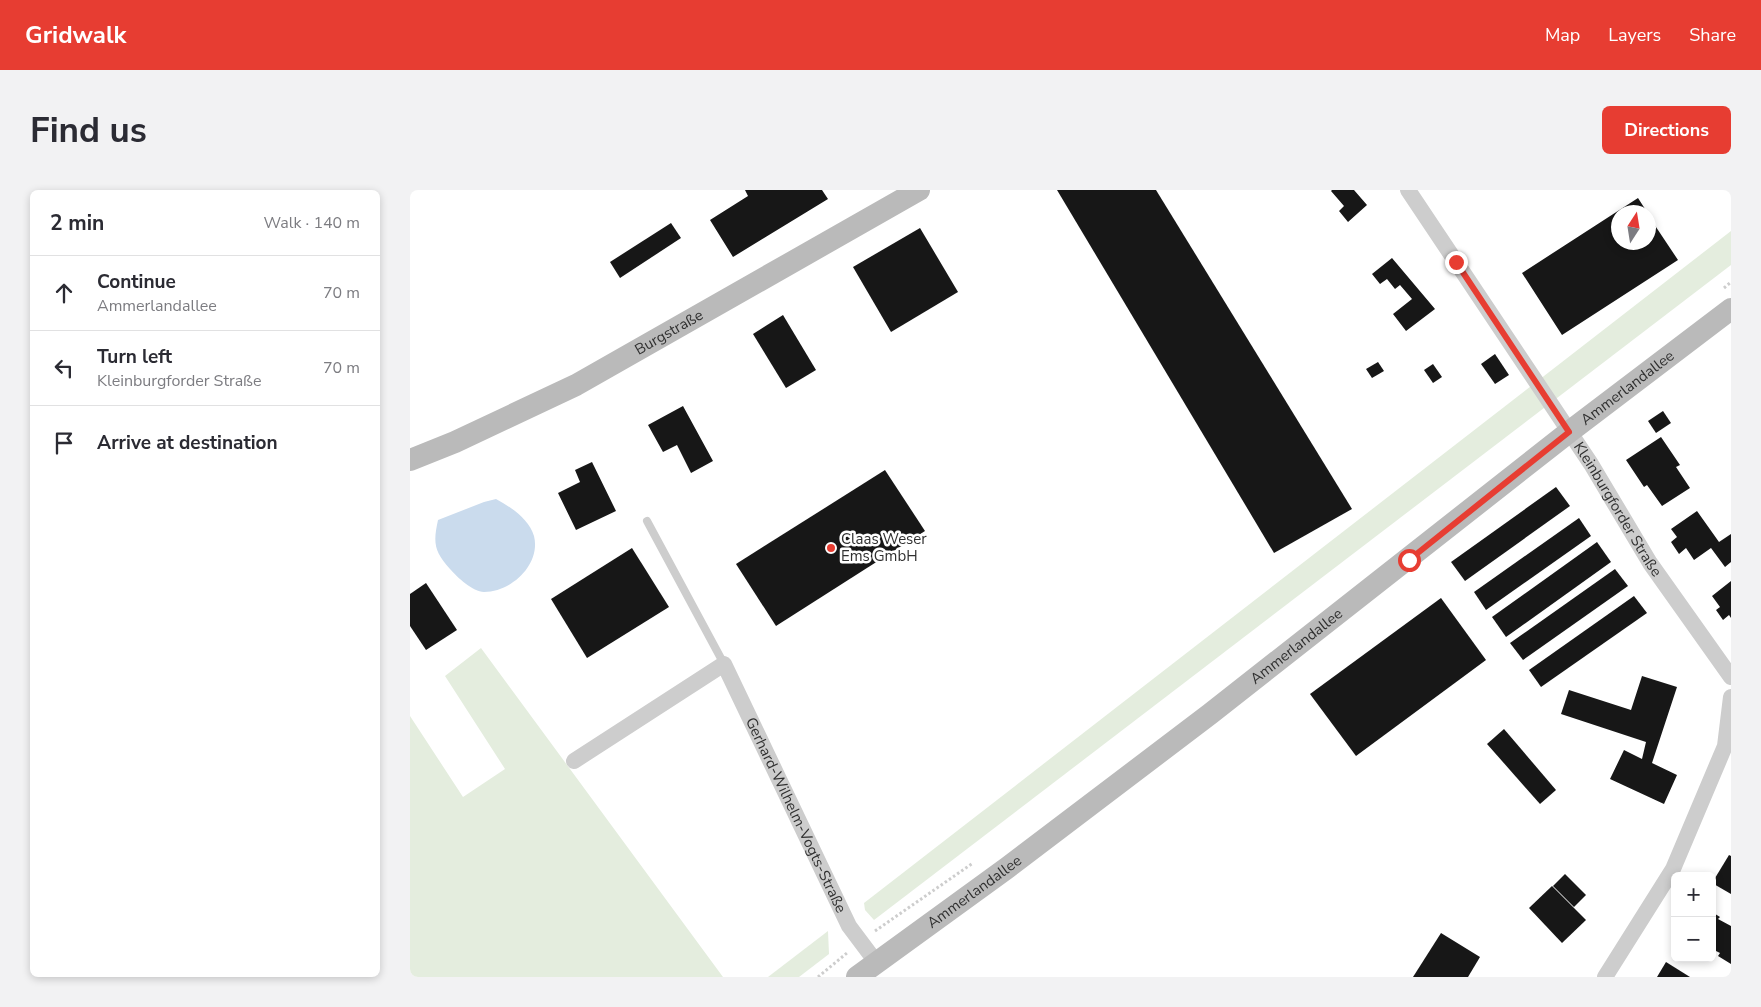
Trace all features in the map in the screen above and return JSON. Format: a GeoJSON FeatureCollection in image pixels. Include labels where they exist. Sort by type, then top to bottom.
{"type":"FeatureCollection","features":[{"type":"Feature","properties":{"kind":"main road","name":"Burgstraße"},"geometry":{"type":"LineString","coordinates":[[410,460],[455,442],[576,385],[919,190]]}},
{"type":"Feature","properties":{"kind":"main road","name":"Ammerlandallee"},"geometry":{"type":"LineString","coordinates":[[857,977],[1007,868],[1202,720],[1569,432],[1731,309]]}},
{"type":"Feature","properties":{"kind":"street","name":"Kleinburgforder Straße"},"geometry":{"type":"LineString","coordinates":[[1408,190],[1591,464],[1650,563],[1731,677]]}},
{"type":"Feature","properties":{"kind":"street","name":"Gerhard-Wilhelm-Vogts-Straße"},"geometry":{"type":"LineString","coordinates":[[724,664],[849,926],[876,962]]}},
{"type":"Feature","properties":{"kind":"street"},"geometry":{"type":"LineString","coordinates":[[574,761],[724,664]]}},
{"type":"Feature","properties":{"kind":"street"},"geometry":{"type":"LineString","coordinates":[[1605,977],[1674,869],[1725,746],[1731,696]]}},
{"type":"Feature","properties":{"kind":"lane","name":"Gerhard-Wilhelm-Vogts-Straße"},"geometry":{"type":"LineString","coordinates":[[647,521],[724,664]]}},
{"type":"Feature","properties":{"kind":"green space"},"geometry":{"type":"Polygon","coordinates":[[[1731,231],[1731,265],[874,920],[865,910],[864,903],[1731,231]]]}},
{"type":"Feature","properties":{"kind":"green space"},"geometry":{"type":"Polygon","coordinates":[[[481,648],[723,977],[410,977],[410,716],[463,797],[505,769],[445,676],[481,648]]]}},
{"type":"Feature","properties":{"kind":"green space"},"geometry":{"type":"Polygon","coordinates":[[[828,931],[829,954],[799,977],[768,977],[828,931]]]}},
{"type":"Feature","properties":{"kind":"water"},"geometry":{"type":"Polygon","coordinates":[[[496,499],[524,519],[532,530],[535,546],[529,566],[514,582],[494,591],[484,592],[470,587],[461,580],[441,557],[435,541],[436,528],[438,520],[496,499]]]}},
{"type":"Feature","properties":{"kind":"building"},"geometry":{"type":"Polygon","coordinates":[[[745,190],[822,190],[828,199],[733,257],[710,220],[748,196],[745,190]]]}},
{"type":"Feature","properties":{"kind":"building"},"geometry":{"type":"Polygon","coordinates":[[[1057,190],[1156,190],[1352,509],[1274,553],[1057,190]]]}},
{"type":"Feature","properties":{"kind":"building"},"geometry":{"type":"Polygon","coordinates":[[[1332,190],[1354,190],[1367,205],[1348,222],[1339,211],[1344,206],[1332,190]]]}},
{"type":"Feature","properties":{"kind":"building"},"geometry":{"type":"Polygon","coordinates":[[[1638,198],[1642,205],[1627,205],[1638,198]]]}},
{"type":"Feature","properties":{"kind":"building"},"geometry":{"type":"Polygon","coordinates":[[[1611,215],[1611,250],[1656,250],[1656,227],[1678,260],[1562,335],[1522,273],[1611,215]]]}},
{"type":"Feature","properties":{"kind":"building"},"geometry":{"type":"Polygon","coordinates":[[[671,223],[681,238],[620,278],[610,262],[671,223]]]}},
{"type":"Feature","properties":{"kind":"building"},"geometry":{"type":"Polygon","coordinates":[[[920,228],[958,292],[891,332],[853,267],[920,228]]]}},
{"type":"Feature","properties":{"kind":"building"},"geometry":{"type":"Polygon","coordinates":[[[1392,258],[1435,309],[1406,331],[1393,314],[1412,299],[1400,285],[1395,289],[1387,279],[1380,284],[1372,274],[1392,258]]]}},
{"type":"Feature","properties":{"kind":"building"},"geometry":{"type":"Polygon","coordinates":[[[783,315],[816,370],[786,388],[753,334],[783,315]]]}},
{"type":"Feature","properties":{"kind":"building"},"geometry":{"type":"Polygon","coordinates":[[[1495,354],[1509,375],[1495,384],[1481,364],[1495,354]]]}},
{"type":"Feature","properties":{"kind":"building"},"geometry":{"type":"Polygon","coordinates":[[[1378,362],[1384,371],[1372,378],[1366,369],[1378,362]]]}},
{"type":"Feature","properties":{"kind":"building"},"geometry":{"type":"Polygon","coordinates":[[[1433,364],[1442,377],[1433,383],[1424,370],[1433,364]]]}},
{"type":"Feature","properties":{"kind":"building"},"geometry":{"type":"Polygon","coordinates":[[[683,406],[713,461],[691,473],[677,445],[663,452],[648,425],[683,406]]]}},
{"type":"Feature","properties":{"kind":"building"},"geometry":{"type":"Polygon","coordinates":[[[1663,411],[1671,423],[1656,433],[1648,421],[1663,411]]]}},
{"type":"Feature","properties":{"kind":"building"},"geometry":{"type":"Polygon","coordinates":[[[1661,437],[1680,465],[1676,467],[1690,488],[1662,506],[1647,485],[1644,487],[1626,460],[1661,437]]]}},
{"type":"Feature","properties":{"kind":"building"},"geometry":{"type":"Polygon","coordinates":[[[592,462],[616,511],[576,530],[558,493],[580,482],[575,470],[592,462]]]}},
{"type":"Feature","properties":{"kind":"building","name":"Claas Weser Ems GmbH"},"geometry":{"type":"Polygon","coordinates":[[[885,470],[925,531],[776,626],[736,564],[885,470]]]}},
{"type":"Feature","properties":{"kind":"building"},"geometry":{"type":"Polygon","coordinates":[[[1556,487],[1570,506],[1465,581],[1451,562],[1556,487]]]}},
{"type":"Feature","properties":{"kind":"building"},"geometry":{"type":"Polygon","coordinates":[[[1697,511],[1719,542],[1731,534],[1731,562],[1725,567],[1711,548],[1694,560],[1686,548],[1679,554],[1671,542],[1677,537],[1671,529],[1697,511]]]}},
{"type":"Feature","properties":{"kind":"building"},"geometry":{"type":"Polygon","coordinates":[[[1579,518],[1591,536],[1486,610],[1474,592],[1579,518]]]}},
{"type":"Feature","properties":{"kind":"building"},"geometry":{"type":"Polygon","coordinates":[[[1597,542],[1611,562],[1506,637],[1492,617],[1597,542]]]}},
{"type":"Feature","properties":{"kind":"building"},"geometry":{"type":"Polygon","coordinates":[[[632,548],[669,607],[587,658],[551,599],[632,548]]]}},
{"type":"Feature","properties":{"kind":"building"},"geometry":{"type":"Polygon","coordinates":[[[1615,569],[1628,586],[1523,660],[1510,643],[1615,569]]]}},
{"type":"Feature","properties":{"kind":"building"},"geometry":{"type":"Polygon","coordinates":[[[1731,581],[1731,618],[1729,615],[1723,620],[1716,610],[1720,607],[1712,596],[1731,581]]]}},
{"type":"Feature","properties":{"kind":"building"},"geometry":{"type":"Polygon","coordinates":[[[426,583],[457,630],[426,650],[410,626],[410,594],[426,583]]]}},
{"type":"Feature","properties":{"kind":"building"},"geometry":{"type":"Polygon","coordinates":[[[1634,596],[1647,613],[1541,687],[1529,670],[1634,596]]]}},
{"type":"Feature","properties":{"kind":"building"},"geometry":{"type":"Polygon","coordinates":[[[1441,598],[1486,660],[1356,756],[1310,694],[1441,598]]]}},
{"type":"Feature","properties":{"kind":"building"},"geometry":{"type":"Polygon","coordinates":[[[1642,676],[1677,687],[1652,763],[1677,775],[1664,804],[1610,779],[1624,750],[1642,759],[1646,742],[1561,714],[1569,690],[1631,710],[1642,676]]]}},
{"type":"Feature","properties":{"kind":"building"},"geometry":{"type":"Polygon","coordinates":[[[1504,729],[1556,790],[1540,804],[1487,744],[1504,729]]]}},
{"type":"Feature","properties":{"kind":"building"},"geometry":{"type":"Polygon","coordinates":[[[1729,855],[1731,856],[1731,894],[1716,885],[1716,876],[1729,855]]]}},
{"type":"Feature","properties":{"kind":"building"},"geometry":{"type":"Polygon","coordinates":[[[1565,874],[1586,895],[1574,907],[1553,886],[1565,874]]]}},
{"type":"Feature","properties":{"kind":"building"},"geometry":{"type":"Polygon","coordinates":[[[1552,886],[1586,920],[1562,943],[1529,908],[1552,886]]]}},
{"type":"Feature","properties":{"kind":"building"},"geometry":{"type":"Polygon","coordinates":[[[1716,914],[1720,917],[1718,919],[1731,926],[1731,964],[1718,956],[1720,953],[1716,951],[1716,914]]]}},
{"type":"Feature","properties":{"kind":"building"},"geometry":{"type":"Polygon","coordinates":[[[1441,933],[1480,957],[1468,977],[1413,977],[1441,933]]]}},
{"type":"Feature","properties":{"kind":"building"},"geometry":{"type":"Polygon","coordinates":[[[1666,962],[1690,977],[1657,977],[1666,962]]]}},
{"type":"Feature","properties":{"kind":"place","name":"Claas Weser Ems GmbH"},"geometry":{"type":"Point","coordinates":[831,548]}},
{"type":"Feature","properties":{"kind":"route"},"geometry":{"type":"LineString","coordinates":[[1409,560],[1569,432],[1456,262]]}}]}
